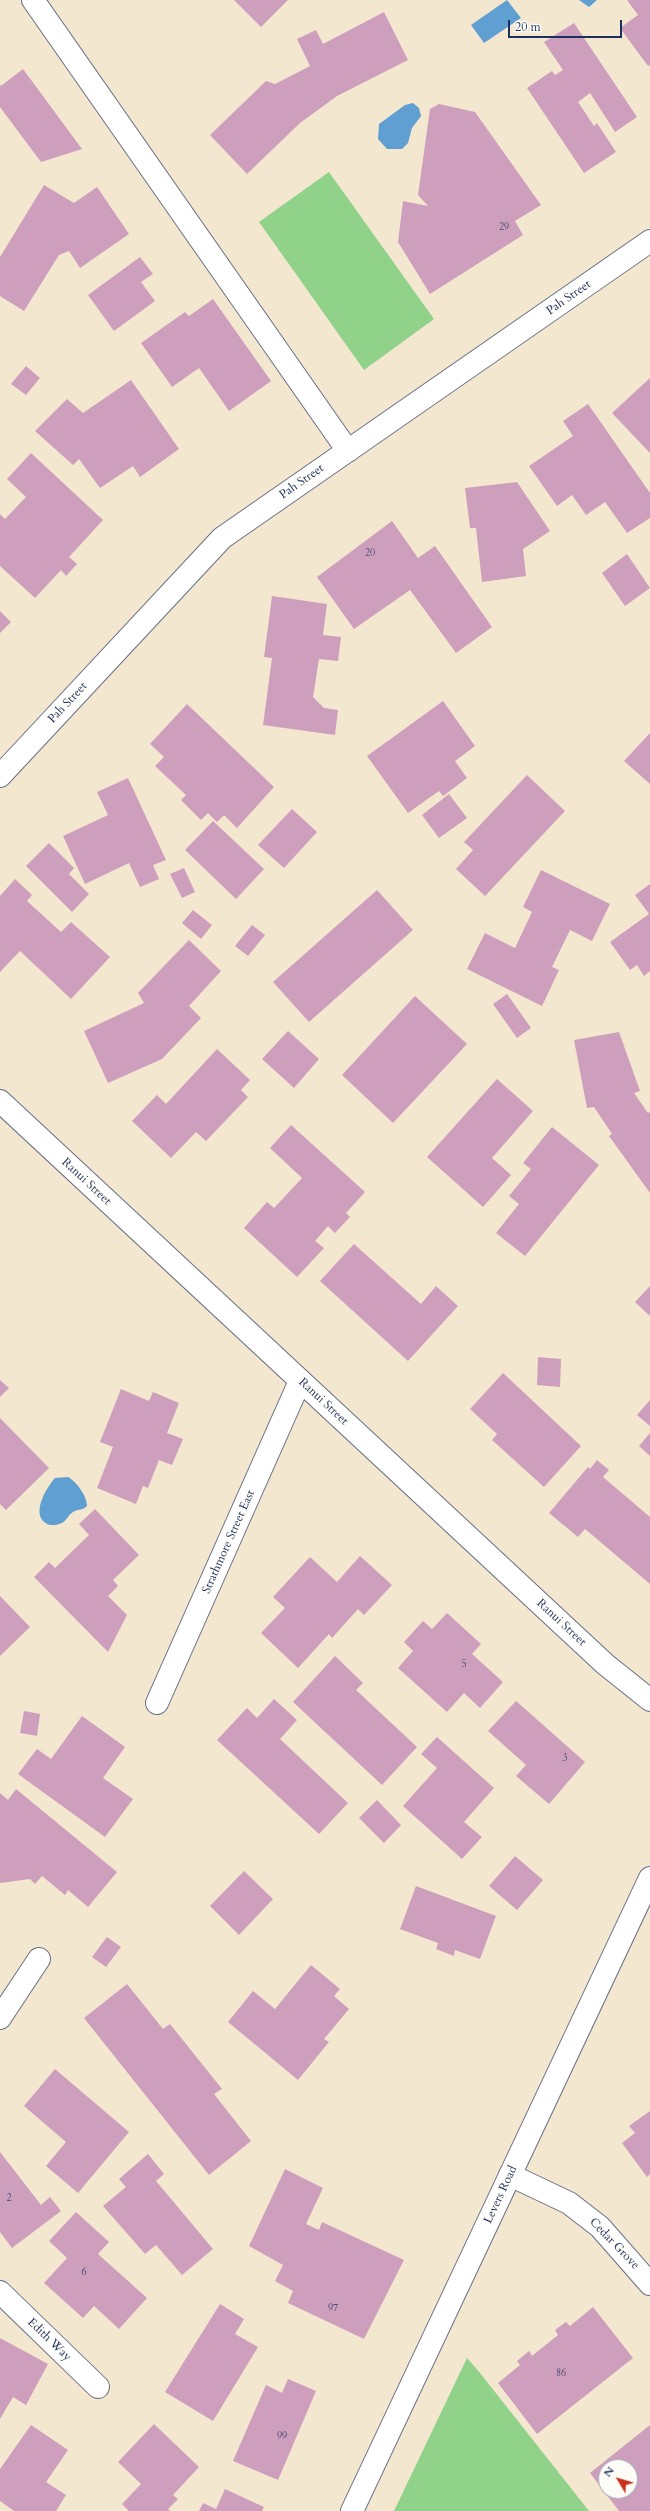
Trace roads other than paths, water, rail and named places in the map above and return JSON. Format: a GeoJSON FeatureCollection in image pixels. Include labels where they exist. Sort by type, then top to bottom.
{"type":"FeatureCollection","features":[{"type":"Feature","properties":{"kind":"street"},"geometry":{"type":"LineString","coordinates":[[33,0],[348,451]]}},
{"type":"Feature","properties":{"kind":"street","name":"Pah Street"},"geometry":{"type":"LineString","coordinates":[[0,776],[222,538],[650,241]]}},
{"type":"Feature","properties":{"kind":"street","name":"Ranui Street"},"geometry":{"type":"LineString","coordinates":[[0,1101],[605,1664],[650,1700]]}},
{"type":"Feature","properties":{"kind":"street","name":"Strathmore Street East"},"geometry":{"type":"LineString","coordinates":[[157,1703],[300,1381]]}},
{"type":"Feature","properties":{"kind":"street","name":"Levers Road"},"geometry":{"type":"LineString","coordinates":[[352,2511],[650,1878]]}},
{"type":"Feature","properties":{"kind":"street"},"geometry":{"type":"LineString","coordinates":[[0,2018],[39,1959]]}},
{"type":"Feature","properties":{"kind":"street","name":"Cedar Grove"},"geometry":{"type":"LineString","coordinates":[[510,2175],[569,2203],[600,2227],[650,2284]]}},
{"type":"Feature","properties":{"kind":"street","name":"Edith Way"},"geometry":{"type":"LineString","coordinates":[[0,2292],[98,2387]]}},
{"type":"Feature","properties":{"kind":"water"},"geometry":{"type":"Polygon","coordinates":[[[507,0],[521,18],[484,43],[471,25],[507,0]]]}},
{"type":"Feature","properties":{"kind":"water"},"geometry":{"type":"Polygon","coordinates":[[[579,0],[597,0],[589,7],[579,0]]]}},
{"type":"Feature","properties":{"kind":"water"},"geometry":{"type":"Polygon","coordinates":[[[413,103],[419,108],[421,116],[412,128],[408,143],[402,149],[387,149],[378,139],[379,124],[405,105],[413,103]]]}},
{"type":"Feature","properties":{"kind":"water"},"geometry":{"type":"Polygon","coordinates":[[[68,1477],[75,1482],[81,1490],[87,1502],[87,1506],[73,1512],[62,1523],[54,1525],[47,1524],[42,1520],[40,1514],[41,1501],[55,1478],[68,1477]]]}}]}
